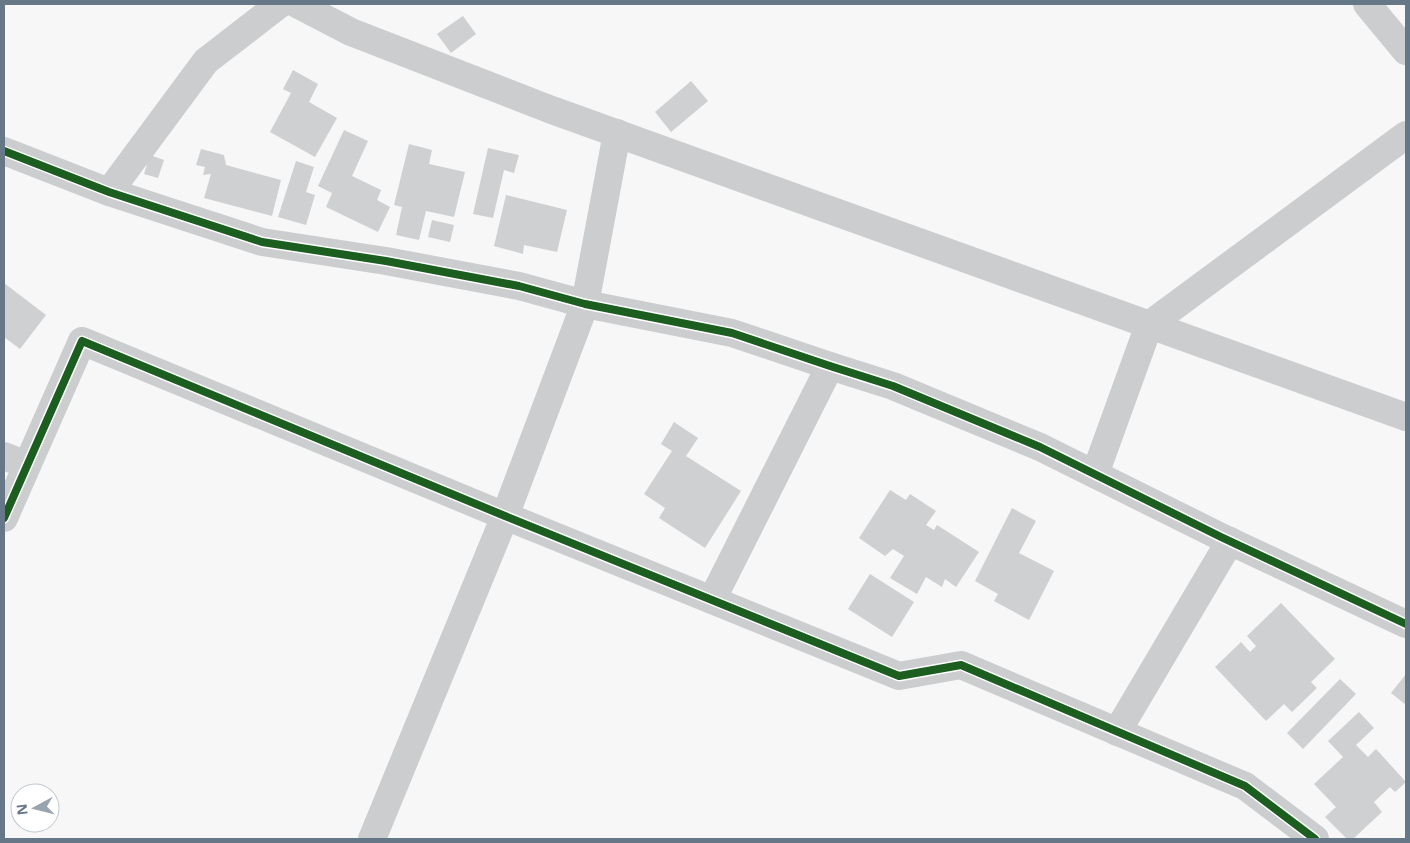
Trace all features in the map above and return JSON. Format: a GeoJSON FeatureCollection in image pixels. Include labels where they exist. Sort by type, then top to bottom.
{"type":"FeatureCollection","features":[{"type":"Feature","properties":{"kind":"street"},"geometry":{"type":"LineString","coordinates":[[109,192],[206,61],[280,4]]}},
{"type":"Feature","properties":{"kind":"street"},"geometry":{"type":"LineString","coordinates":[[297,4],[351,32],[549,109],[1406,417]]}},
{"type":"Feature","properties":{"kind":"street"},"geometry":{"type":"LineString","coordinates":[[1367,4],[1406,50]]}},
{"type":"Feature","properties":{"kind":"street"},"geometry":{"type":"LineString","coordinates":[[372,839],[505,516],[585,304],[617,133]]}},
{"type":"Feature","properties":{"kind":"street"},"geometry":{"type":"LineString","coordinates":[[1095,474],[1150,326],[1406,135]]}},
{"type":"Feature","properties":{"kind":"street"},"geometry":{"type":"LineString","coordinates":[[4,151],[109,192],[262,242],[519,286],[585,304],[732,333],[893,386],[1040,447],[1230,541],[1406,624]]}},
{"type":"Feature","properties":{"kind":"street"},"geometry":{"type":"LineString","coordinates":[[4,518],[16,461],[82,341],[899,676],[961,665],[1245,786],[1315,839]]}},
{"type":"Feature","properties":{"kind":"street"},"geometry":{"type":"LineString","coordinates":[[712,600],[830,366]]}},
{"type":"Feature","properties":{"kind":"street"},"geometry":{"type":"LineString","coordinates":[[1116,732],[1230,541]]}},
{"type":"Feature","properties":{"kind":"building"},"geometry":{"type":"Polygon","coordinates":[[[463,16],[476,34],[451,53],[437,34],[463,16]]]}},
{"type":"Feature","properties":{"kind":"building"},"geometry":{"type":"Polygon","coordinates":[[[293,70],[318,84],[309,102],[337,118],[315,157],[270,132],[291,93],[283,89],[293,70]]]}},
{"type":"Feature","properties":{"kind":"building"},"geometry":{"type":"Polygon","coordinates":[[[691,81],[708,101],[671,132],[655,112],[691,81]]]}},
{"type":"Feature","properties":{"kind":"building"},"geometry":{"type":"Polygon","coordinates":[[[344,130],[368,141],[352,176],[381,190],[377,200],[390,207],[378,232],[326,207],[332,193],[318,186],[344,130]]]}},
{"type":"Feature","properties":{"kind":"building"},"geometry":{"type":"Polygon","coordinates":[[[409,144],[432,150],[429,164],[465,172],[454,217],[426,211],[419,240],[396,235],[402,207],[394,205],[409,144]]]}},
{"type":"Feature","properties":{"kind":"building"},"geometry":{"type":"Polygon","coordinates":[[[488,148],[519,155],[514,173],[504,170],[493,218],[473,214],[488,148]]]}},
{"type":"Feature","properties":{"kind":"building"},"geometry":{"type":"Polygon","coordinates":[[[201,149],[224,155],[226,165],[281,180],[272,216],[204,198],[211,174],[203,175],[205,167],[196,165],[201,149]]]}},
{"type":"Feature","properties":{"kind":"building"},"geometry":{"type":"Polygon","coordinates":[[[150,155],[164,160],[158,178],[144,174],[150,155]]]}},
{"type":"Feature","properties":{"kind":"building"},"geometry":{"type":"Polygon","coordinates":[[[296,161],[314,167],[306,192],[315,195],[306,225],[278,217],[296,161]]]}},
{"type":"Feature","properties":{"kind":"building"},"geometry":{"type":"Polygon","coordinates":[[[506,195],[567,210],[557,252],[524,245],[523,254],[494,246],[506,195]]]}},
{"type":"Feature","properties":{"kind":"building"},"geometry":{"type":"Polygon","coordinates":[[[432,220],[454,225],[450,242],[428,237],[432,220]]]}},
{"type":"Feature","properties":{"kind":"building"},"geometry":{"type":"Polygon","coordinates":[[[4,283],[46,315],[20,349],[4,337],[4,283]]]}},
{"type":"Feature","properties":{"kind":"building"},"geometry":{"type":"Polygon","coordinates":[[[674,422],[698,438],[686,456],[741,491],[705,548],[659,518],[665,508],[644,494],[672,451],[661,444],[674,422]]]}},
{"type":"Feature","properties":{"kind":"building"},"geometry":{"type":"Polygon","coordinates":[[[890,490],[906,500],[910,494],[936,511],[926,525],[934,530],[937,525],[979,552],[956,587],[945,579],[942,587],[926,577],[917,594],[890,578],[904,556],[893,549],[885,556],[859,538],[890,490]]]}},
{"type":"Feature","properties":{"kind":"building"},"geometry":{"type":"Polygon","coordinates":[[[1012,508],[1036,521],[1019,553],[1054,571],[1029,620],[994,601],[998,594],[975,581],[1012,508]]]}},
{"type":"Feature","properties":{"kind":"building"},"geometry":{"type":"Polygon","coordinates":[[[870,574],[914,602],[892,637],[848,609],[870,574]]]}},
{"type":"Feature","properties":{"kind":"building"},"geometry":{"type":"Polygon","coordinates":[[[1281,603],[1335,659],[1311,682],[1317,688],[1292,712],[1284,704],[1266,721],[1215,667],[1241,642],[1250,652],[1256,646],[1247,636],[1281,603]]]}},
{"type":"Feature","properties":{"kind":"building"},"geometry":{"type":"Polygon","coordinates":[[[1406,674],[1406,705],[1391,693],[1406,674]]]}},
{"type":"Feature","properties":{"kind":"building"},"geometry":{"type":"Polygon","coordinates":[[[1340,679],[1356,694],[1303,749],[1287,733],[1340,679]]]}},
{"type":"Feature","properties":{"kind":"building"},"geometry":{"type":"Polygon","coordinates":[[[1359,712],[1374,728],[1356,745],[1368,757],[1376,749],[1406,782],[1395,792],[1390,787],[1374,802],[1382,812],[1353,839],[1347,839],[1325,817],[1336,807],[1314,784],[1343,757],[1328,741],[1359,712]]]}},
{"type":"Feature","properties":{"kind":"cycle path"},"geometry":{"type":"LineString","coordinates":[[4,151],[109,192],[262,242],[386,261],[519,286],[585,304],[732,333],[893,386],[1040,447],[1221,537],[1406,624]]}},
{"type":"Feature","properties":{"kind":"cycle path"},"geometry":{"type":"LineString","coordinates":[[4,518],[82,341],[899,676],[961,665],[1245,786],[1315,839]]}}]}
